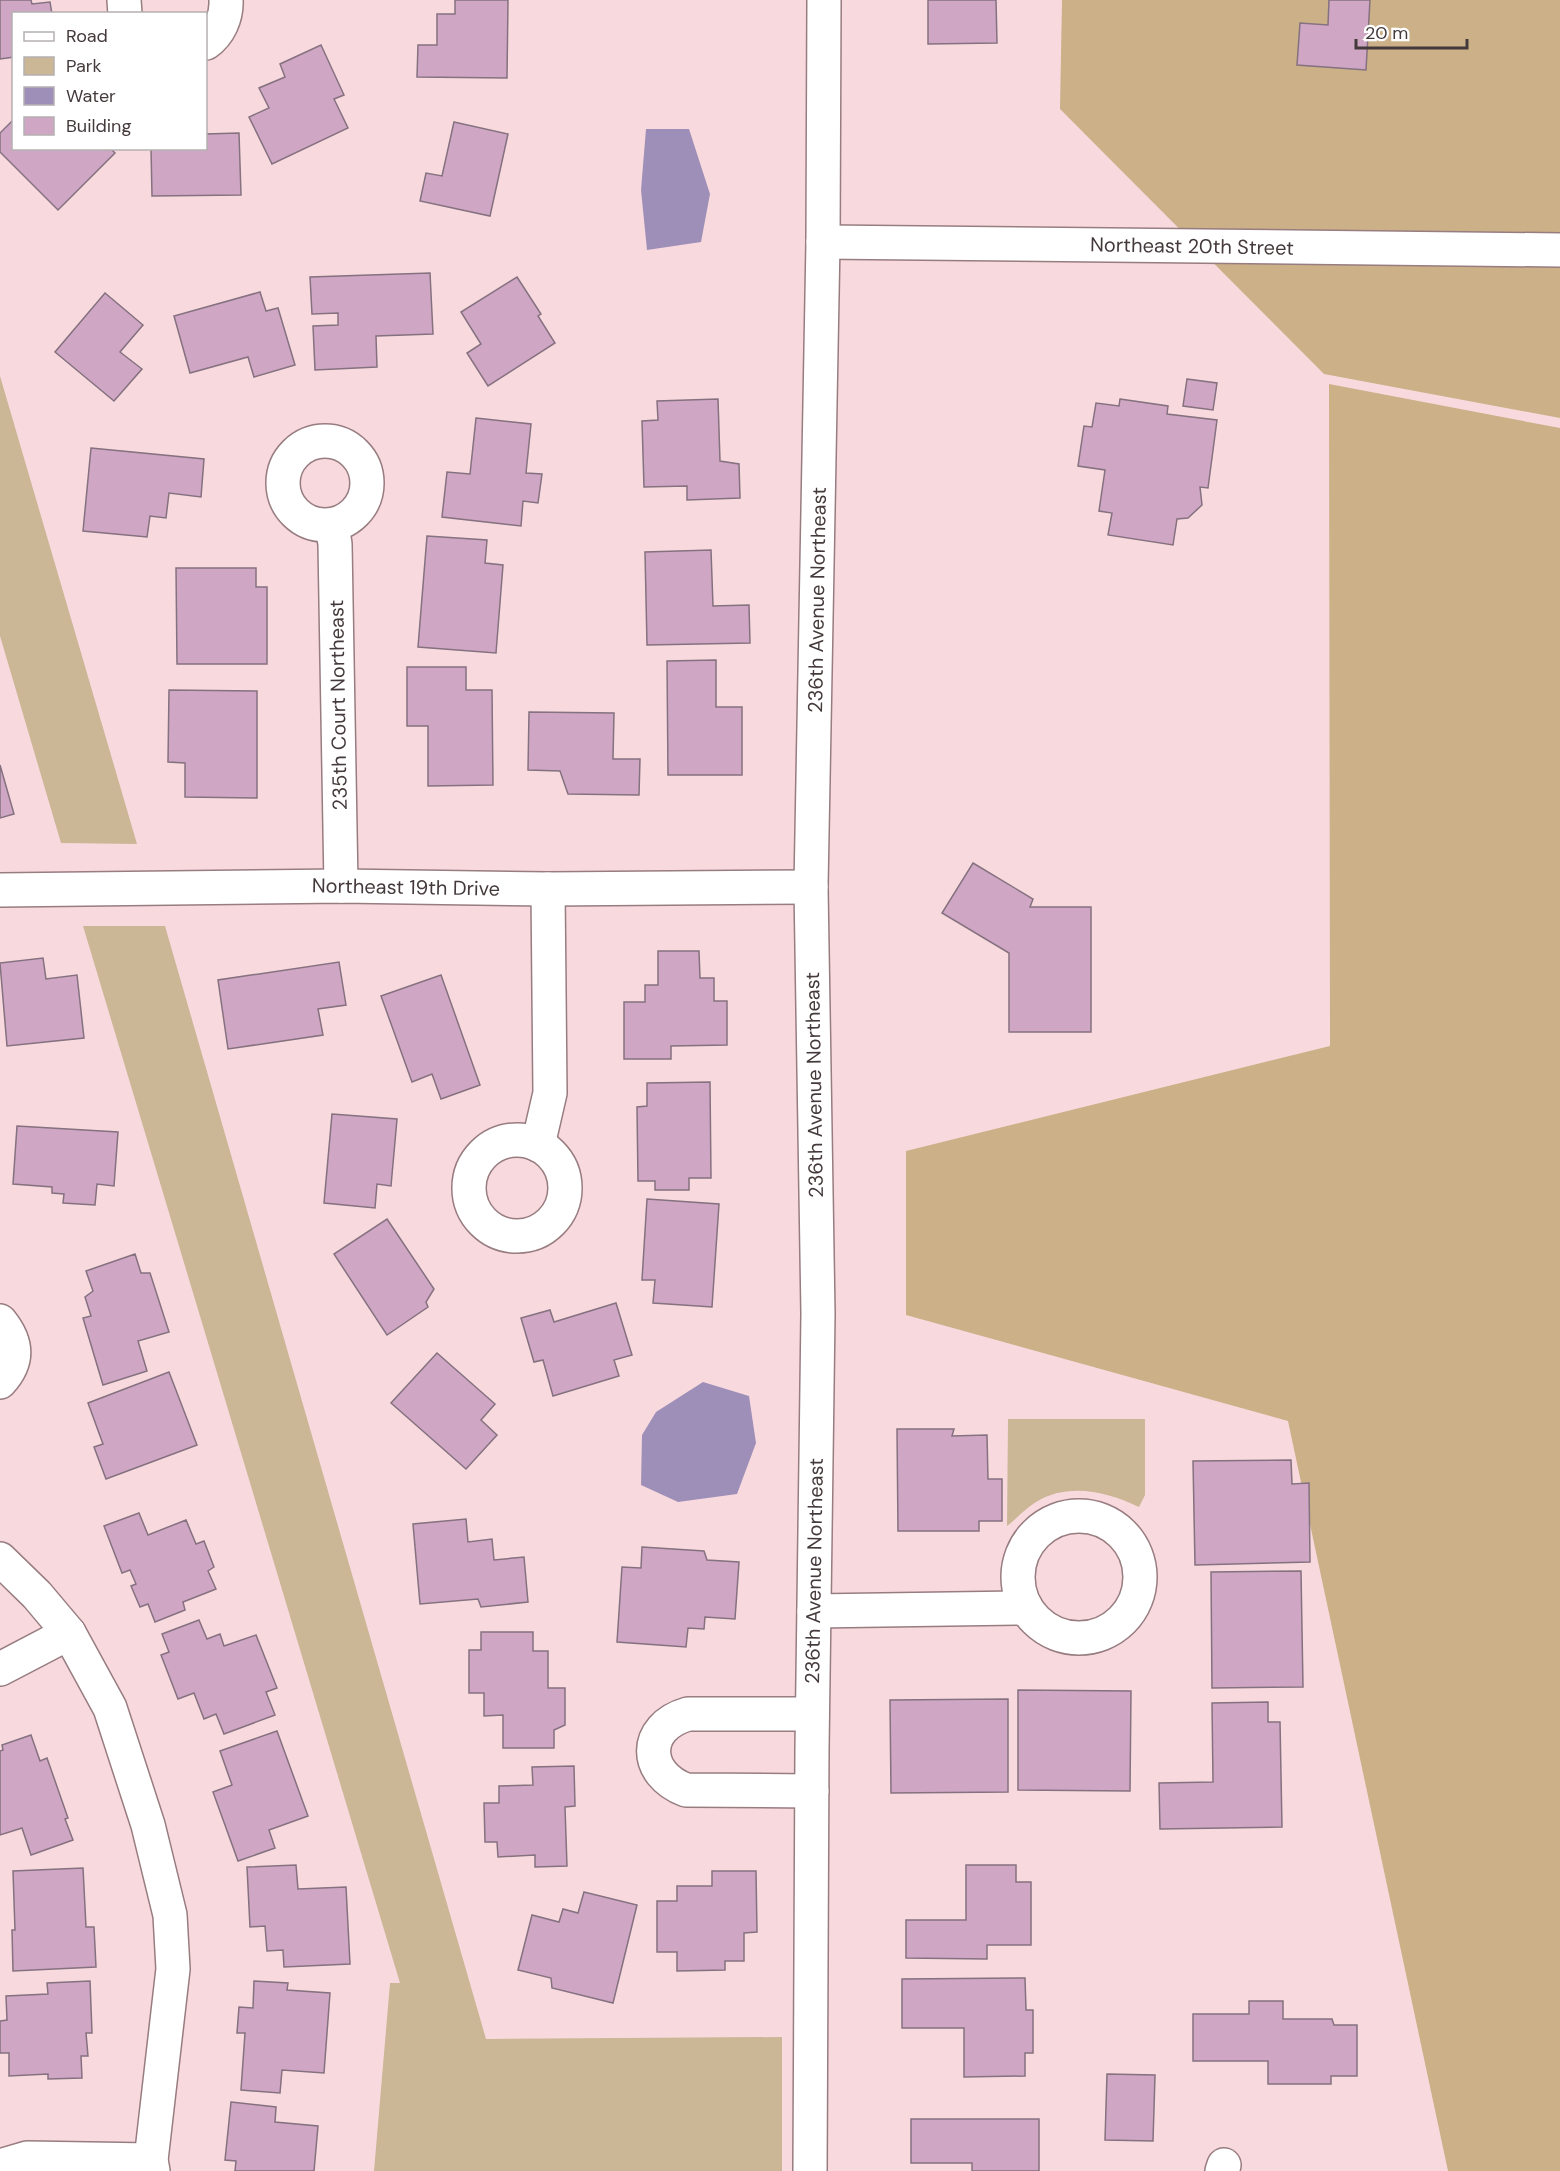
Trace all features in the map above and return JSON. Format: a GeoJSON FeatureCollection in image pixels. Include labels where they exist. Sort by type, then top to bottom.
{"type":"FeatureCollection","features":[{"type":"Feature","properties":{"kind":"street"},"geometry":{"type":"LineString","coordinates":[[207,43],[222,25],[227,8],[226,0]]}},
{"type":"Feature","properties":{"kind":"street","name":"236th Avenue Northeast"},"geometry":{"type":"LineString","coordinates":[[810,2171],[812,1714],[818,1314],[811,887],[823,242],[824,0]]}},
{"type":"Feature","properties":{"kind":"street","name":"Northeast 20th Street"},"geometry":{"type":"LineString","coordinates":[[823,242],[1560,250]]}},
{"type":"Feature","properties":{"kind":"street","name":"235th Court Northeast"},"geometry":{"type":"LineString","coordinates":[[332,525],[335,544],[341,886]]}},
{"type":"Feature","properties":{"kind":"street","name":"Northeast 19th Drive"},"geometry":{"type":"LineString","coordinates":[[0,890],[341,886],[548,889],[811,887]]}},
{"type":"Feature","properties":{"kind":"street"},"geometry":{"type":"LineString","coordinates":[[538,1145],[550,1093],[548,889]]}},
{"type":"Feature","properties":{"kind":"street"},"geometry":{"type":"LineString","coordinates":[[0,1321],[14,1345],[14,1359],[9,1372],[0,1382]]}},
{"type":"Feature","properties":{"kind":"street"},"geometry":{"type":"LineString","coordinates":[[0,1559],[37,1595],[69,1633],[110,1707],[148,1825],[170,1915],[173,1969],[152,2166],[27,2158],[0,2166]]}},
{"type":"Feature","properties":{"kind":"street"},"geometry":{"type":"LineString","coordinates":[[814,1611],[1026,1608]]}},
{"type":"Feature","properties":{"kind":"street"},"geometry":{"type":"LineString","coordinates":[[0,1669],[69,1633]]}},
{"type":"Feature","properties":{"kind":"street"},"geometry":{"type":"LineString","coordinates":[[812,1714],[688,1714],[675,1717],[664,1725],[653,1750],[662,1776],[673,1785],[686,1790],[812,1791]]}},
{"type":"Feature","properties":{"kind":"green space"},"geometry":{"type":"Polygon","coordinates":[[[0,376],[137,844],[61,843],[0,636],[0,376]]]}},
{"type":"Feature","properties":{"kind":"green space"},"geometry":{"type":"Polygon","coordinates":[[[83,926],[165,926],[486,2039],[782,2037],[782,2171],[374,2171],[390,1983],[400,1983],[83,926]]]}},
{"type":"Feature","properties":{"kind":"green space"},"geometry":{"type":"Polygon","coordinates":[[[1008,1419],[1145,1419],[1145,1495],[1139,1507],[1114,1497],[1088,1491],[1062,1492],[1036,1502],[1007,1526],[1008,1419]]]}},
{"type":"Feature","properties":{"kind":"shaded area"},"geometry":{"type":"Polygon","coordinates":[[[1062,0],[1560,0],[1560,418],[1324,374],[1060,109],[1062,0]]]}},
{"type":"Feature","properties":{"kind":"shaded area"},"geometry":{"type":"Polygon","coordinates":[[[1329,384],[1560,428],[1560,2171],[1448,2171],[1288,1421],[906,1315],[906,1151],[1330,1046],[1329,384]]]}},
{"type":"Feature","properties":{"kind":"water"},"geometry":{"type":"Polygon","coordinates":[[[646,129],[689,129],[710,194],[701,242],[647,250],[641,190],[646,129]]]}},
{"type":"Feature","properties":{"kind":"water"},"geometry":{"type":"Polygon","coordinates":[[[703,1382],[749,1396],[756,1443],[737,1494],[678,1502],[641,1485],[642,1435],[656,1412],[703,1382]]]}},
{"type":"Feature","properties":{"kind":"building"},"geometry":{"type":"Polygon","coordinates":[[[0,0],[31,0],[32,4],[50,2],[52,12],[12,12],[12,57],[0,59],[0,0]]]}},
{"type":"Feature","properties":{"kind":"building"},"geometry":{"type":"Polygon","coordinates":[[[455,0],[508,0],[507,78],[417,77],[418,45],[437,45],[437,14],[455,14],[455,0]]]}},
{"type":"Feature","properties":{"kind":"building"},"geometry":{"type":"Polygon","coordinates":[[[928,0],[996,0],[997,43],[928,44],[928,0]]]}},
{"type":"Feature","properties":{"kind":"building"},"geometry":{"type":"Polygon","coordinates":[[[1329,0],[1370,0],[1366,70],[1297,65],[1300,23],[1328,25],[1329,0]]]}},
{"type":"Feature","properties":{"kind":"building"},"geometry":{"type":"Polygon","coordinates":[[[321,45],[344,95],[334,99],[348,128],[272,164],[249,117],[269,108],[259,88],[285,77],[280,64],[321,45]]]}},
{"type":"Feature","properties":{"kind":"building"},"geometry":{"type":"Polygon","coordinates":[[[12,121],[12,150],[112,150],[115,153],[58,210],[0,152],[0,133],[12,121]]]}},
{"type":"Feature","properties":{"kind":"building"},"geometry":{"type":"Polygon","coordinates":[[[454,122],[508,134],[490,216],[420,201],[426,173],[442,176],[454,122]]]}},
{"type":"Feature","properties":{"kind":"building"},"geometry":{"type":"Polygon","coordinates":[[[239,133],[241,195],[152,196],[151,150],[207,150],[207,134],[239,133]]]}},
{"type":"Feature","properties":{"kind":"building"},"geometry":{"type":"Polygon","coordinates":[[[430,273],[433,334],[376,336],[377,367],[315,370],[313,326],[338,325],[338,313],[312,314],[310,277],[430,273]]]}},
{"type":"Feature","properties":{"kind":"building"},"geometry":{"type":"Polygon","coordinates":[[[517,277],[541,314],[538,316],[555,343],[488,386],[467,353],[481,344],[461,312],[517,277]]]}},
{"type":"Feature","properties":{"kind":"building"},"geometry":{"type":"Polygon","coordinates":[[[260,292],[266,311],[278,308],[295,365],[254,377],[248,357],[190,373],[174,316],[260,292]]]}},
{"type":"Feature","properties":{"kind":"building"},"geometry":{"type":"Polygon","coordinates":[[[105,293],[143,325],[120,352],[142,369],[114,401],[55,352],[105,293]]]}},
{"type":"Feature","properties":{"kind":"building"},"geometry":{"type":"Polygon","coordinates":[[[1187,379],[1217,383],[1213,410],[1183,406],[1187,379]]]}},
{"type":"Feature","properties":{"kind":"building"},"geometry":{"type":"Polygon","coordinates":[[[718,399],[720,461],[739,464],[740,498],[687,500],[687,486],[644,487],[642,421],[658,420],[657,401],[718,399]]]}},
{"type":"Feature","properties":{"kind":"building"},"geometry":{"type":"Polygon","coordinates":[[[1120,399],[1168,406],[1167,414],[1217,420],[1208,488],[1200,487],[1202,505],[1188,518],[1177,519],[1173,545],[1108,535],[1112,513],[1099,511],[1105,470],[1078,466],[1084,426],[1092,427],[1096,403],[1119,406],[1120,399]]]}},
{"type":"Feature","properties":{"kind":"building"},"geometry":{"type":"Polygon","coordinates":[[[476,418],[531,424],[526,473],[542,474],[538,503],[523,501],[521,526],[442,517],[447,472],[470,474],[476,418]]]}},
{"type":"Feature","properties":{"kind":"building"},"geometry":{"type":"Polygon","coordinates":[[[91,448],[204,459],[201,497],[169,493],[166,518],[150,516],[147,537],[83,531],[91,448]]]}},
{"type":"Feature","properties":{"kind":"building"},"geometry":{"type":"Polygon","coordinates":[[[427,536],[487,540],[485,563],[503,565],[496,653],[418,647],[427,536]]]}},
{"type":"Feature","properties":{"kind":"building"},"geometry":{"type":"Polygon","coordinates":[[[711,550],[713,606],[749,605],[750,643],[647,645],[645,552],[711,550]]]}},
{"type":"Feature","properties":{"kind":"building"},"geometry":{"type":"Polygon","coordinates":[[[176,568],[256,568],[256,587],[267,587],[267,664],[177,664],[176,568]]]}},
{"type":"Feature","properties":{"kind":"building"},"geometry":{"type":"Polygon","coordinates":[[[716,660],[716,707],[742,707],[742,775],[668,775],[667,661],[716,660]]]}},
{"type":"Feature","properties":{"kind":"building"},"geometry":{"type":"Polygon","coordinates":[[[407,667],[466,667],[466,690],[492,690],[493,785],[428,786],[428,726],[407,726],[407,667]]]}},
{"type":"Feature","properties":{"kind":"building"},"geometry":{"type":"Polygon","coordinates":[[[169,690],[257,691],[257,798],[185,797],[185,763],[168,762],[169,690]]]}},
{"type":"Feature","properties":{"kind":"building"},"geometry":{"type":"Polygon","coordinates":[[[529,712],[614,713],[613,759],[640,759],[639,795],[568,794],[560,771],[528,770],[529,712]]]}},
{"type":"Feature","properties":{"kind":"building"},"geometry":{"type":"Polygon","coordinates":[[[0,765],[14,814],[0,818],[0,765]]]}},
{"type":"Feature","properties":{"kind":"building"},"geometry":{"type":"Polygon","coordinates":[[[973,863],[1033,899],[1030,907],[1091,907],[1091,1032],[1009,1032],[1009,953],[942,913],[973,863]]]}},
{"type":"Feature","properties":{"kind":"building"},"geometry":{"type":"Polygon","coordinates":[[[658,951],[699,951],[700,978],[714,978],[714,1001],[727,1001],[727,1045],[671,1046],[671,1059],[624,1059],[624,1002],[645,1002],[645,985],[658,985],[658,951]]]}},
{"type":"Feature","properties":{"kind":"building"},"geometry":{"type":"Polygon","coordinates":[[[43,958],[46,979],[77,975],[84,1038],[7,1046],[0,963],[43,958]]]}},
{"type":"Feature","properties":{"kind":"building"},"geometry":{"type":"Polygon","coordinates":[[[339,962],[346,1005],[318,1009],[323,1035],[228,1049],[218,980],[339,962]]]}},
{"type":"Feature","properties":{"kind":"building"},"geometry":{"type":"Polygon","coordinates":[[[441,975],[480,1085],[441,1099],[432,1074],[412,1082],[381,996],[441,975]]]}},
{"type":"Feature","properties":{"kind":"building"},"geometry":{"type":"Polygon","coordinates":[[[710,1082],[711,1178],[689,1178],[689,1190],[655,1190],[655,1181],[638,1181],[637,1107],[647,1106],[647,1083],[710,1082]]]}},
{"type":"Feature","properties":{"kind":"building"},"geometry":{"type":"Polygon","coordinates":[[[332,1114],[397,1119],[391,1186],[377,1184],[375,1208],[324,1203],[332,1114]]]}},
{"type":"Feature","properties":{"kind":"building"},"geometry":{"type":"Polygon","coordinates":[[[17,1126],[118,1132],[114,1186],[97,1184],[95,1205],[63,1203],[64,1194],[52,1193],[52,1187],[13,1184],[17,1126]]]}},
{"type":"Feature","properties":{"kind":"building"},"geometry":{"type":"Polygon","coordinates":[[[647,1199],[719,1204],[712,1307],[653,1303],[655,1280],[642,1280],[647,1199]]]}},
{"type":"Feature","properties":{"kind":"building"},"geometry":{"type":"Polygon","coordinates":[[[387,1219],[434,1289],[426,1302],[428,1307],[387,1335],[334,1254],[387,1219]]]}},
{"type":"Feature","properties":{"kind":"building"},"geometry":{"type":"Polygon","coordinates":[[[135,1254],[141,1273],[150,1273],[169,1332],[138,1341],[147,1371],[103,1385],[83,1318],[91,1316],[85,1297],[93,1291],[86,1271],[135,1254]]]}},
{"type":"Feature","properties":{"kind":"building"},"geometry":{"type":"Polygon","coordinates":[[[616,1303],[632,1355],[614,1360],[619,1376],[553,1396],[543,1360],[534,1362],[521,1318],[550,1310],[554,1322],[616,1303]]]}},
{"type":"Feature","properties":{"kind":"building"},"geometry":{"type":"Polygon","coordinates":[[[437,1353],[495,1404],[481,1420],[497,1435],[466,1469],[391,1403],[437,1353]]]}},
{"type":"Feature","properties":{"kind":"building"},"geometry":{"type":"Polygon","coordinates":[[[169,1372],[197,1445],[106,1479],[94,1447],[103,1444],[88,1403],[169,1372]]]}},
{"type":"Feature","properties":{"kind":"building"},"geometry":{"type":"Polygon","coordinates":[[[897,1429],[954,1429],[952,1436],[987,1435],[988,1479],[1002,1479],[1002,1521],[979,1521],[979,1531],[898,1531],[897,1429]]]}},
{"type":"Feature","properties":{"kind":"building"},"geometry":{"type":"Polygon","coordinates":[[[1291,1460],[1292,1484],[1309,1483],[1310,1562],[1195,1565],[1193,1461],[1291,1460]]]}},
{"type":"Feature","properties":{"kind":"building"},"geometry":{"type":"Polygon","coordinates":[[[139,1513],[148,1535],[186,1520],[196,1544],[204,1541],[214,1567],[208,1571],[216,1589],[183,1602],[185,1610],[155,1622],[148,1604],[140,1607],[131,1586],[136,1584],[130,1570],[122,1573],[104,1526],[139,1513]]]}},
{"type":"Feature","properties":{"kind":"building"},"geometry":{"type":"Polygon","coordinates":[[[466,1519],[468,1542],[492,1539],[494,1560],[524,1557],[528,1602],[481,1607],[478,1599],[420,1604],[413,1524],[466,1519]]]}},
{"type":"Feature","properties":{"kind":"building"},"geometry":{"type":"Polygon","coordinates":[[[642,1547],[704,1551],[707,1560],[739,1562],[735,1619],[705,1617],[704,1629],[688,1628],[686,1647],[617,1642],[622,1567],[641,1568],[642,1547]]]}},
{"type":"Feature","properties":{"kind":"building"},"geometry":{"type":"Polygon","coordinates":[[[1301,1571],[1303,1687],[1212,1688],[1211,1572],[1301,1571]]]}},
{"type":"Feature","properties":{"kind":"building"},"geometry":{"type":"Polygon","coordinates":[[[199,1620],[207,1639],[220,1634],[224,1646],[256,1635],[277,1688],[266,1692],[275,1715],[224,1734],[216,1714],[204,1719],[194,1693],[178,1699],[161,1655],[169,1652],[162,1634],[199,1620]]]}},
{"type":"Feature","properties":{"kind":"building"},"geometry":{"type":"Polygon","coordinates":[[[481,1632],[533,1632],[533,1651],[548,1651],[548,1688],[565,1688],[565,1725],[554,1730],[554,1748],[503,1748],[503,1715],[484,1716],[484,1693],[469,1693],[469,1650],[481,1650],[481,1632]]]}},
{"type":"Feature","properties":{"kind":"building"},"geometry":{"type":"Polygon","coordinates":[[[1018,1690],[1131,1691],[1130,1791],[1018,1790],[1018,1690]]]}},
{"type":"Feature","properties":{"kind":"building"},"geometry":{"type":"Polygon","coordinates":[[[1008,1699],[1008,1792],[891,1793],[890,1700],[1008,1699]]]}},
{"type":"Feature","properties":{"kind":"building"},"geometry":{"type":"Polygon","coordinates":[[[1268,1702],[1268,1722],[1280,1722],[1282,1827],[1160,1829],[1159,1783],[1213,1782],[1212,1703],[1268,1702]]]}},
{"type":"Feature","properties":{"kind":"building"},"geometry":{"type":"Polygon","coordinates":[[[277,1731],[308,1816],[269,1830],[275,1848],[238,1861],[213,1792],[232,1785],[220,1751],[277,1731]]]}},
{"type":"Feature","properties":{"kind":"building"},"geometry":{"type":"Polygon","coordinates":[[[31,1735],[40,1761],[47,1758],[68,1818],[65,1819],[73,1840],[31,1855],[22,1828],[0,1835],[0,1751],[3,1750],[2,1745],[31,1735]]]}},
{"type":"Feature","properties":{"kind":"building"},"geometry":{"type":"Polygon","coordinates":[[[574,1766],[575,1806],[565,1807],[567,1866],[535,1867],[535,1855],[498,1857],[497,1842],[485,1842],[484,1803],[499,1803],[499,1786],[533,1785],[532,1767],[574,1766]]]}},
{"type":"Feature","properties":{"kind":"building"},"geometry":{"type":"Polygon","coordinates":[[[296,1865],[298,1889],[346,1887],[350,1964],[284,1967],[283,1950],[267,1951],[265,1926],[250,1927],[247,1867],[296,1865]]]}},
{"type":"Feature","properties":{"kind":"building"},"geometry":{"type":"Polygon","coordinates":[[[966,1865],[1016,1865],[1016,1882],[1031,1882],[1031,1945],[987,1945],[987,1959],[906,1958],[906,1920],[966,1920],[966,1865]]]}},
{"type":"Feature","properties":{"kind":"building"},"geometry":{"type":"Polygon","coordinates":[[[83,1868],[86,1927],[94,1927],[96,1967],[13,1971],[12,1930],[15,1930],[13,1871],[83,1868]]]}},
{"type":"Feature","properties":{"kind":"building"},"geometry":{"type":"Polygon","coordinates":[[[712,1871],[756,1871],[757,1932],[744,1933],[744,1961],[725,1961],[725,1970],[677,1971],[677,1952],[657,1952],[657,1901],[677,1901],[677,1886],[712,1886],[712,1871]]]}},
{"type":"Feature","properties":{"kind":"building"},"geometry":{"type":"Polygon","coordinates":[[[584,1892],[637,1905],[613,2003],[552,1988],[551,1978],[518,1970],[532,1915],[559,1922],[563,1909],[578,1913],[584,1892]]]}},
{"type":"Feature","properties":{"kind":"building"},"geometry":{"type":"Polygon","coordinates":[[[1025,1978],[1026,2010],[1033,2010],[1033,2053],[1025,2053],[1025,2076],[964,2077],[964,2028],[902,2028],[902,1979],[1025,1978]]]}},
{"type":"Feature","properties":{"kind":"building"},"geometry":{"type":"Polygon","coordinates":[[[90,1981],[92,2033],[86,2033],[88,2056],[81,2056],[82,2078],[48,2079],[48,2074],[9,2076],[9,2053],[0,2053],[0,2021],[7,2020],[6,1996],[48,1994],[47,1983],[90,1981]]]}},
{"type":"Feature","properties":{"kind":"building"},"geometry":{"type":"Polygon","coordinates":[[[254,1981],[288,1983],[287,1990],[330,1993],[324,2073],[282,2070],[280,2093],[241,2090],[245,2033],[237,2033],[239,2007],[253,2008],[254,1981]]]}},
{"type":"Feature","properties":{"kind":"building"},"geometry":{"type":"Polygon","coordinates":[[[1249,2001],[1283,2001],[1283,2019],[1332,2019],[1334,2025],[1357,2025],[1357,2076],[1331,2076],[1331,2084],[1268,2084],[1268,2061],[1193,2061],[1193,2014],[1249,2014],[1249,2001]]]}},
{"type":"Feature","properties":{"kind":"building"},"geometry":{"type":"Polygon","coordinates":[[[1107,2074],[1155,2075],[1153,2141],[1105,2140],[1107,2074]]]}},
{"type":"Feature","properties":{"kind":"building"},"geometry":{"type":"Polygon","coordinates":[[[231,2102],[276,2107],[275,2122],[318,2126],[314,2171],[235,2171],[236,2161],[225,2160],[231,2102]]]}},
{"type":"Feature","properties":{"kind":"building"},"geometry":{"type":"Polygon","coordinates":[[[911,2119],[1039,2119],[1039,2171],[972,2171],[972,2163],[911,2163],[911,2119]]]}}]}
